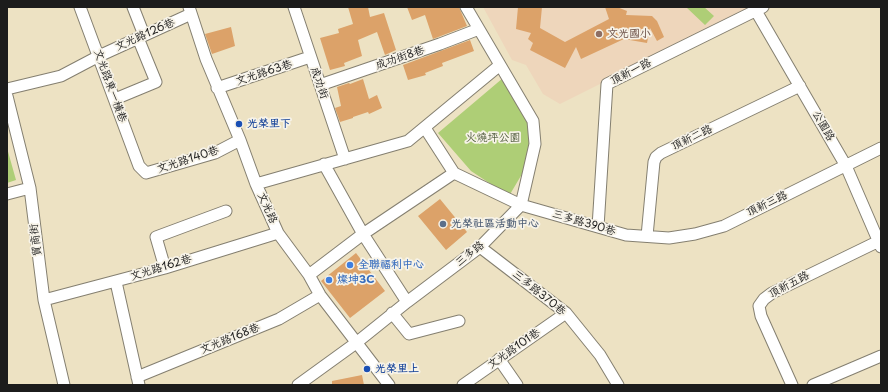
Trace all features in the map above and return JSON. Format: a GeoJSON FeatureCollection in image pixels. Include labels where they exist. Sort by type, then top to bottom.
{"type":"FeatureCollection","features":[{"type":"Feature","properties":{"kind":"street","name":"文光路東一橫巷"},"geometry":{"type":"LineString","coordinates":[[80,7],[139,166]]}},
{"type":"Feature","properties":{"kind":"street"},"geometry":{"type":"LineString","coordinates":[[115,100],[156,82],[133,7]]}},
{"type":"Feature","properties":{"kind":"street","name":"成功街"},"geometry":{"type":"LineString","coordinates":[[294,7],[345,159]]}},
{"type":"Feature","properties":{"kind":"street"},"geometry":{"type":"LineString","coordinates":[[466,7],[533,121],[535,144],[521,205]]}},
{"type":"Feature","properties":{"kind":"street","name":"公園路"},"geometry":{"type":"LineString","coordinates":[[760,9],[800,86],[846,166],[880,244]]}},
{"type":"Feature","properties":{"kind":"street","name":"頂新一路"},"geometry":{"type":"LineString","coordinates":[[598,227],[607,84],[760,9]]}},
{"type":"Feature","properties":{"kind":"street","name":"文光路126巷"},"geometry":{"type":"LineString","coordinates":[[99,56],[190,11]]}},
{"type":"Feature","properties":{"kind":"street","name":"文光路"},"geometry":{"type":"LineString","coordinates":[[190,11],[217,88],[240,140],[256,184],[278,233],[309,276],[320,295],[389,385]]}},
{"type":"Feature","properties":{"kind":"street","name":"成功街8巷"},"geometry":{"type":"LineString","coordinates":[[320,85],[479,29]]}},
{"type":"Feature","properties":{"kind":"street"},"geometry":{"type":"LineString","coordinates":[[7,90],[61,76],[99,56]]}},
{"type":"Feature","properties":{"kind":"street","name":"文光路63巷"},"geometry":{"type":"LineString","coordinates":[[217,88],[310,57]]}},
{"type":"Feature","properties":{"kind":"street"},"geometry":{"type":"LineString","coordinates":[[256,184],[408,141],[500,65]]}},
{"type":"Feature","properties":{"kind":"street","name":"頂新二路"},"geometry":{"type":"LineString","coordinates":[[647,236],[654,162],[656,157],[661,153],[800,86]]}},
{"type":"Feature","properties":{"kind":"street","name":"貿商街"},"geometry":{"type":"LineString","coordinates":[[7,96],[30,188],[44,300],[64,385]]}},
{"type":"Feature","properties":{"kind":"street"},"geometry":{"type":"LineString","coordinates":[[309,276],[363,234],[454,173],[425,128]]}},
{"type":"Feature","properties":{"kind":"street","name":"文光路140巷"},"geometry":{"type":"LineString","coordinates":[[139,166],[146,174],[215,153],[240,140]]}},
{"type":"Feature","properties":{"kind":"street","name":"頂新三路"},"geometry":{"type":"LineString","coordinates":[[647,236],[669,238],[695,234],[724,226],[881,148]]}},
{"type":"Feature","properties":{"kind":"street"},"geometry":{"type":"LineString","coordinates":[[324,164],[363,234],[407,302]]}},
{"type":"Feature","properties":{"kind":"street","name":"三多路390巷"},"geometry":{"type":"LineString","coordinates":[[454,173],[521,205],[626,235],[647,236]]}},
{"type":"Feature","properties":{"kind":"street"},"geometry":{"type":"LineString","coordinates":[[7,194],[30,188]]}},
{"type":"Feature","properties":{"kind":"street","name":"三多路"},"geometry":{"type":"LineString","coordinates":[[298,385],[356,343],[480,247],[521,205]]}},
{"type":"Feature","properties":{"kind":"street"},"geometry":{"type":"LineString","coordinates":[[165,268],[156,237],[226,211]]}},
{"type":"Feature","properties":{"kind":"street","name":"文光路162巷"},"geometry":{"type":"LineString","coordinates":[[44,300],[165,268],[278,233]]}},
{"type":"Feature","properties":{"kind":"street","name":"頂新五路"},"geometry":{"type":"LineString","coordinates":[[792,385],[761,316],[759,306],[764,299],[772,293],[880,244]]}},
{"type":"Feature","properties":{"kind":"street","name":"三多路370巷"},"geometry":{"type":"LineString","coordinates":[[480,247],[566,314],[600,355],[618,385]]}},
{"type":"Feature","properties":{"kind":"street"},"geometry":{"type":"LineString","coordinates":[[116,282],[138,381]]}},
{"type":"Feature","properties":{"kind":"street","name":"文光路168巷"},"geometry":{"type":"LineString","coordinates":[[138,381],[279,319],[320,295]]}},
{"type":"Feature","properties":{"kind":"street"},"geometry":{"type":"LineString","coordinates":[[392,314],[409,334],[458,321]]}},
{"type":"Feature","properties":{"kind":"street","name":"文光路101巷"},"geometry":{"type":"LineString","coordinates":[[463,385],[566,314]]}},
{"type":"Feature","properties":{"kind":"street"},"geometry":{"type":"LineString","coordinates":[[813,385],[881,356]]}},
{"type":"Feature","properties":{"kind":"street"},"geometry":{"type":"LineString","coordinates":[[499,359],[517,385]]}},
{"type":"Feature","properties":{"kind":"shaded area","name":"文光國小"},"geometry":{"type":"Polygon","coordinates":[[[483,7],[754,7],[560,104],[543,94],[526,65],[512,60],[483,7]]]}},
{"type":"Feature","properties":{"kind":"green space"},"geometry":{"type":"Polygon","coordinates":[[[686,7],[704,7],[714,16],[705,25],[686,7]]]}},
{"type":"Feature","properties":{"kind":"green space","name":"火燒坪公園"},"geometry":{"type":"Polygon","coordinates":[[[503,78],[528,119],[531,154],[522,174],[509,196],[471,171],[438,133],[503,78]]]}},
{"type":"Feature","properties":{"kind":"green space"},"geometry":{"type":"Polygon","coordinates":[[[7,148],[16,180],[7,183],[7,148]]]}},
{"type":"Feature","properties":{"kind":"building"},"geometry":{"type":"Polygon","coordinates":[[[348,7],[368,7],[370,17],[384,13],[396,50],[385,55],[377,32],[358,40],[362,56],[344,63],[345,66],[330,70],[320,38],[339,33],[338,29],[353,24],[348,7]]]}},
{"type":"Feature","properties":{"kind":"building"},"geometry":{"type":"Polygon","coordinates":[[[407,7],[459,7],[467,26],[433,39],[425,15],[412,20],[407,7]]]}},
{"type":"Feature","properties":{"kind":"building"},"geometry":{"type":"Polygon","coordinates":[[[518,7],[542,7],[540,28],[565,42],[609,19],[605,7],[617,7],[627,11],[626,15],[652,16],[657,21],[664,37],[657,41],[650,28],[647,43],[624,39],[581,59],[576,47],[565,68],[530,50],[533,43],[528,39],[531,33],[516,29],[518,7]]]}},
{"type":"Feature","properties":{"kind":"building"},"geometry":{"type":"Polygon","coordinates":[[[231,27],[235,46],[212,54],[205,34],[231,27]]]}},
{"type":"Feature","properties":{"kind":"building"},"geometry":{"type":"Polygon","coordinates":[[[470,40],[474,51],[442,63],[443,66],[425,73],[426,75],[408,80],[403,65],[470,40]]]}},
{"type":"Feature","properties":{"kind":"building"},"geometry":{"type":"Polygon","coordinates":[[[363,79],[369,99],[377,95],[382,108],[369,114],[368,112],[340,122],[335,108],[341,106],[337,87],[363,79]]]}},
{"type":"Feature","properties":{"kind":"building","name":"光榮社區活動中心"},"geometry":{"type":"Polygon","coordinates":[[[440,199],[467,232],[446,250],[418,216],[440,199]]]}},
{"type":"Feature","properties":{"kind":"building"},"geometry":{"type":"Polygon","coordinates":[[[356,253],[385,291],[350,318],[321,281],[356,253]]]}},
{"type":"Feature","properties":{"kind":"building"},"geometry":{"type":"Polygon","coordinates":[[[362,375],[364,385],[332,385],[332,381],[362,375]]]}},
{"type":"Feature","properties":{"kind":"place","name":"文光國小"},"geometry":{"type":"Point","coordinates":[599,34]}},
{"type":"Feature","properties":{"kind":"place","name":"光榮里下"},"geometry":{"type":"Point","coordinates":[239,124]}},
{"type":"Feature","properties":{"kind":"place","name":"光榮社區活動中心"},"geometry":{"type":"Point","coordinates":[443,224]}},
{"type":"Feature","properties":{"kind":"place","name":"全聯福利中心"},"geometry":{"type":"Point","coordinates":[350,265]}},
{"type":"Feature","properties":{"kind":"place","name":"燦坤3C"},"geometry":{"type":"Point","coordinates":[329,280]}},
{"type":"Feature","properties":{"kind":"place","name":"光榮里上"},"geometry":{"type":"Point","coordinates":[367,369]}}]}
